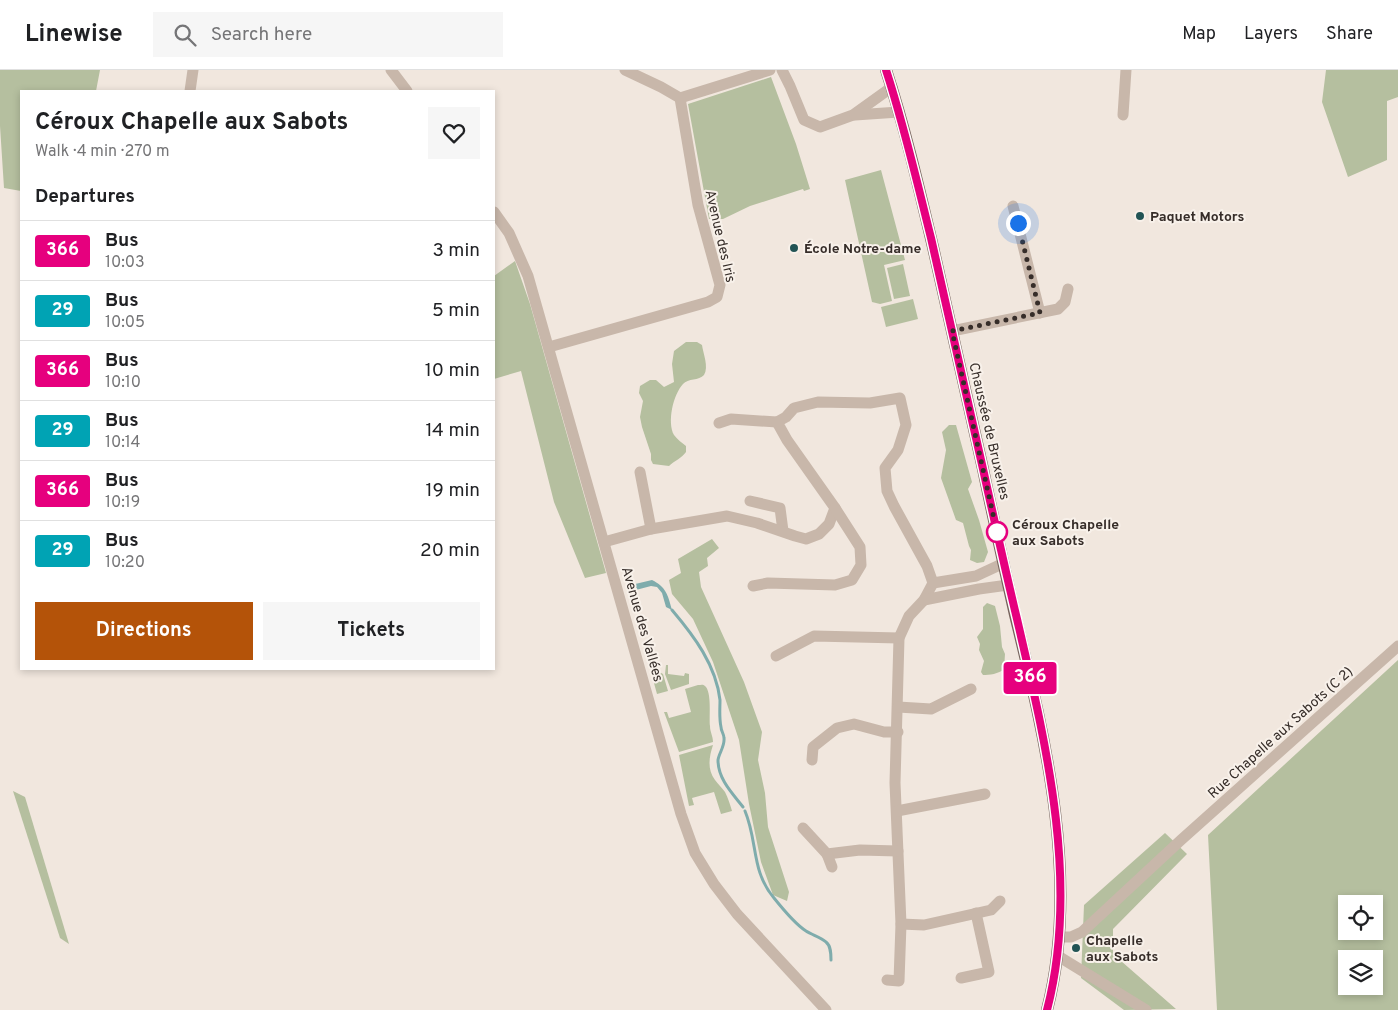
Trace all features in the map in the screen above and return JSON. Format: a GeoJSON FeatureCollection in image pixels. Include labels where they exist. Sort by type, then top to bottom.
{"type":"FeatureCollection","features":[{"type":"Feature","properties":{"kind":"main road","name":"Chaussée de Bruxelles"},"geometry":{"type":"LineString","coordinates":[[886,70],[921,197],[1027,664],[1050,775],[1061,869],[1060,937],[1047,1010]]}},
{"type":"Feature","properties":{"kind":"street"},"geometry":{"type":"LineString","coordinates":[[190,90],[193,70]]}},
{"type":"Feature","properties":{"kind":"street"},"geometry":{"type":"LineString","coordinates":[[391,70],[406,90]]}},
{"type":"Feature","properties":{"kind":"street"},"geometry":{"type":"LineString","coordinates":[[626,70],[661,86],[680,98],[770,70]]}},
{"type":"Feature","properties":{"kind":"street"},"geometry":{"type":"LineString","coordinates":[[782,70],[804,120],[820,127],[853,115],[892,87]]}},
{"type":"Feature","properties":{"kind":"street"},"geometry":{"type":"LineString","coordinates":[[1123,115],[1126,70]]}},
{"type":"Feature","properties":{"kind":"street","name":"Avenue des Iris"},"geometry":{"type":"LineString","coordinates":[[549,347],[708,302],[717,297],[720,285],[698,205],[680,98]]}},
{"type":"Feature","properties":{"kind":"street"},"geometry":{"type":"LineString","coordinates":[[853,115],[899,112]]}},
{"type":"Feature","properties":{"kind":"street"},"geometry":{"type":"LineString","coordinates":[[1013,206],[1040,313]]}},
{"type":"Feature","properties":{"kind":"street","name":"Avenue des Vallées"},"geometry":{"type":"LineString","coordinates":[[495,213],[509,233],[528,276],[695,854],[714,884],[738,914],[826,1010]]}},
{"type":"Feature","properties":{"kind":"street"},"geometry":{"type":"LineString","coordinates":[[952,331],[1058,309],[1065,302],[1068,289]]}},
{"type":"Feature","properties":{"kind":"street"},"geometry":{"type":"LineString","coordinates":[[719,422],[731,419],[777,422],[786,417],[794,408],[818,402],[870,402],[900,398],[906,425],[898,450],[886,468],[887,491],[927,566],[933,583],[924,600],[909,616],[899,638],[896,783],[901,924],[899,981],[887,980]]}},
{"type":"Feature","properties":{"kind":"street"},"geometry":{"type":"LineString","coordinates":[[753,586],[768,583],[835,585],[852,580],[861,565],[860,547],[787,440],[777,422]]}},
{"type":"Feature","properties":{"kind":"street"},"geometry":{"type":"LineString","coordinates":[[640,472],[651,529]]}},
{"type":"Feature","properties":{"kind":"street"},"geometry":{"type":"LineString","coordinates":[[750,501],[780,508],[783,531]]}},
{"type":"Feature","properties":{"kind":"street"},"geometry":{"type":"LineString","coordinates":[[604,542],[651,529],[727,516],[757,523],[806,539],[818,534],[829,524],[834,508]]}},
{"type":"Feature","properties":{"kind":"street"},"geometry":{"type":"LineString","coordinates":[[933,583],[976,576],[1004,563]]}},
{"type":"Feature","properties":{"kind":"street"},"geometry":{"type":"LineString","coordinates":[[924,600],[1008,585]]}},
{"type":"Feature","properties":{"kind":"street"},"geometry":{"type":"LineString","coordinates":[[776,656],[814,636],[899,638]]}},
{"type":"Feature","properties":{"kind":"street","name":"Rue Chapelle aux Sabots (C 2)"},"geometry":{"type":"LineString","coordinates":[[1060,937],[1071,937],[1082,932],[1398,646]]}},
{"type":"Feature","properties":{"kind":"street"},"geometry":{"type":"LineString","coordinates":[[898,707],[931,709],[971,689]]}},
{"type":"Feature","properties":{"kind":"street"},"geometry":{"type":"LineString","coordinates":[[812,760],[814,747],[837,728],[854,724],[884,732],[898,732]]}},
{"type":"Feature","properties":{"kind":"street"},"geometry":{"type":"LineString","coordinates":[[897,811],[985,794]]}},
{"type":"Feature","properties":{"kind":"street"},"geometry":{"type":"LineString","coordinates":[[803,828],[827,854],[832,867]]}},
{"type":"Feature","properties":{"kind":"street"},"geometry":{"type":"LineString","coordinates":[[827,854],[860,850],[898,851]]}},
{"type":"Feature","properties":{"kind":"street"},"geometry":{"type":"LineString","coordinates":[[901,924],[924,925],[991,910],[1000,901]]}},
{"type":"Feature","properties":{"kind":"street"},"geometry":{"type":"LineString","coordinates":[[961,978],[989,972],[976,913]]}},
{"type":"Feature","properties":{"kind":"street"},"geometry":{"type":"LineString","coordinates":[[1058,956],[1146,1010]]}},
{"type":"Feature","properties":{"kind":"green space"},"geometry":{"type":"Polygon","coordinates":[[[0,70],[100,70],[96,90],[20,90],[20,191],[4,188],[0,126],[0,70]]]}},
{"type":"Feature","properties":{"kind":"green space"},"geometry":{"type":"Polygon","coordinates":[[[1326,70],[1398,70],[1398,97],[1387,101],[1387,160],[1348,177],[1322,102],[1326,70]]]}},
{"type":"Feature","properties":{"kind":"green space"},"geometry":{"type":"Polygon","coordinates":[[[771,77],[796,144],[810,189],[804,191],[803,189],[750,206],[723,219],[709,219],[688,104],[771,77]]]}},
{"type":"Feature","properties":{"kind":"green space"},"geometry":{"type":"Polygon","coordinates":[[[881,170],[905,260],[884,265],[892,301],[880,304],[872,302],[845,180],[881,170]]]}},
{"type":"Feature","properties":{"kind":"green space"},"geometry":{"type":"Polygon","coordinates":[[[515,261],[530,304],[606,573],[585,578],[554,502],[521,371],[495,379],[495,275],[515,261]]]}},
{"type":"Feature","properties":{"kind":"green space"},"geometry":{"type":"Polygon","coordinates":[[[903,264],[910,296],[894,299],[887,268],[903,264]]]}},
{"type":"Feature","properties":{"kind":"green space"},"geometry":{"type":"Polygon","coordinates":[[[913,299],[918,319],[886,327],[881,307],[913,299]]]}},
{"type":"Feature","properties":{"kind":"green space"},"geometry":{"type":"Polygon","coordinates":[[[686,342],[697,342],[702,345],[706,368],[702,377],[683,384],[676,395],[672,409],[672,430],[674,435],[686,446],[686,452],[669,466],[653,464],[640,417],[643,401],[639,393],[640,386],[650,380],[656,380],[664,387],[674,382],[672,364],[674,351],[686,342]]]}},
{"type":"Feature","properties":{"kind":"green space"},"geometry":{"type":"Polygon","coordinates":[[[949,425],[956,425],[972,482],[968,489],[988,552],[984,562],[977,563],[970,560],[971,550],[963,523],[956,520],[941,478],[946,450],[942,432],[949,425]]]}},
{"type":"Feature","properties":{"kind":"green space"},"geometry":{"type":"Polygon","coordinates":[[[712,539],[719,548],[707,558],[708,566],[699,572],[701,587],[744,682],[762,732],[758,760],[765,793],[768,827],[789,892],[787,901],[773,895],[761,862],[749,804],[739,740],[713,662],[693,619],[672,594],[669,580],[681,573],[678,559],[712,539]]]}},
{"type":"Feature","properties":{"kind":"green space"},"geometry":{"type":"Polygon","coordinates":[[[987,603],[995,606],[1000,626],[1002,647],[1005,654],[1004,669],[1002,671],[983,675],[981,672],[984,661],[979,650],[980,644],[977,637],[983,629],[983,607],[987,603]]]}},
{"type":"Feature","properties":{"kind":"green space"},"geometry":{"type":"Polygon","coordinates":[[[1398,660],[1398,1010],[1217,1010],[1208,835],[1398,660]]]}},
{"type":"Feature","properties":{"kind":"green space"},"geometry":{"type":"Polygon","coordinates":[[[654,664],[656,670],[663,674],[668,691],[657,694],[649,665],[654,664]]]}},
{"type":"Feature","properties":{"kind":"green space"},"geometry":{"type":"Polygon","coordinates":[[[666,665],[668,665],[668,674],[684,676],[685,673],[689,674],[689,684],[671,690],[665,674],[666,665]]]}},
{"type":"Feature","properties":{"kind":"green space"},"geometry":{"type":"Polygon","coordinates":[[[704,685],[709,694],[710,728],[713,742],[679,752],[664,712],[667,712],[669,718],[691,712],[685,689],[704,685]]]}},
{"type":"Feature","properties":{"kind":"green space"},"geometry":{"type":"Polygon","coordinates":[[[713,745],[710,758],[712,776],[725,792],[732,811],[721,814],[714,792],[692,798],[694,805],[689,806],[679,755],[713,745]]]}},
{"type":"Feature","properties":{"kind":"green space"},"geometry":{"type":"Polygon","coordinates":[[[13,791],[25,797],[69,944],[60,938],[13,791]]]}},
{"type":"Feature","properties":{"kind":"green space"},"geometry":{"type":"Polygon","coordinates":[[[1165,833],[1187,854],[1113,929],[1113,954],[1176,1009],[1124,1010],[1081,978],[1084,905],[1165,833]]]}},
{"type":"Feature","properties":{"kind":"water"},"geometry":{"type":"Polygon","coordinates":[[[652,580],[666,592],[672,610],[666,607],[662,593],[657,587],[651,586],[632,591],[631,585],[652,580]]]}},
{"type":"Feature","properties":{"kind":"waterway"},"geometry":{"type":"LineString","coordinates":[[672,610],[696,641],[714,675],[718,687],[720,720],[724,738],[724,744],[718,760],[720,773],[726,785],[743,807]]}},
{"type":"Feature","properties":{"kind":"waterway"},"geometry":{"type":"LineString","coordinates":[[745,811],[752,834],[758,867],[767,888],[797,924],[828,944],[831,960]]}},
{"type":"Feature","properties":{"kind":"bus line","name":"366"},"geometry":{"type":"LineString","coordinates":[[886,70],[921,197],[1027,664],[1050,775],[1061,869],[1060,937],[1047,1010]]}},
{"type":"Feature","properties":{"kind":"place","name":"Paquet Motors"},"geometry":{"type":"Point","coordinates":[1140,216]}},
{"type":"Feature","properties":{"kind":"place","name":"École Notre-dame"},"geometry":{"type":"Point","coordinates":[794,248]}},
{"type":"Feature","properties":{"kind":"place","name":"Céroux Chapelle aux Sabots"},"geometry":{"type":"Point","coordinates":[997,532]}},
{"type":"Feature","properties":{"kind":"place","name":"Chapelle aux Sabots"},"geometry":{"type":"Point","coordinates":[1076,948]}},
{"type":"Feature","properties":{"kind":"route"},"geometry":{"type":"LineString","coordinates":[[997,532],[952,331],[1040,313],[1018,223]]}}]}
